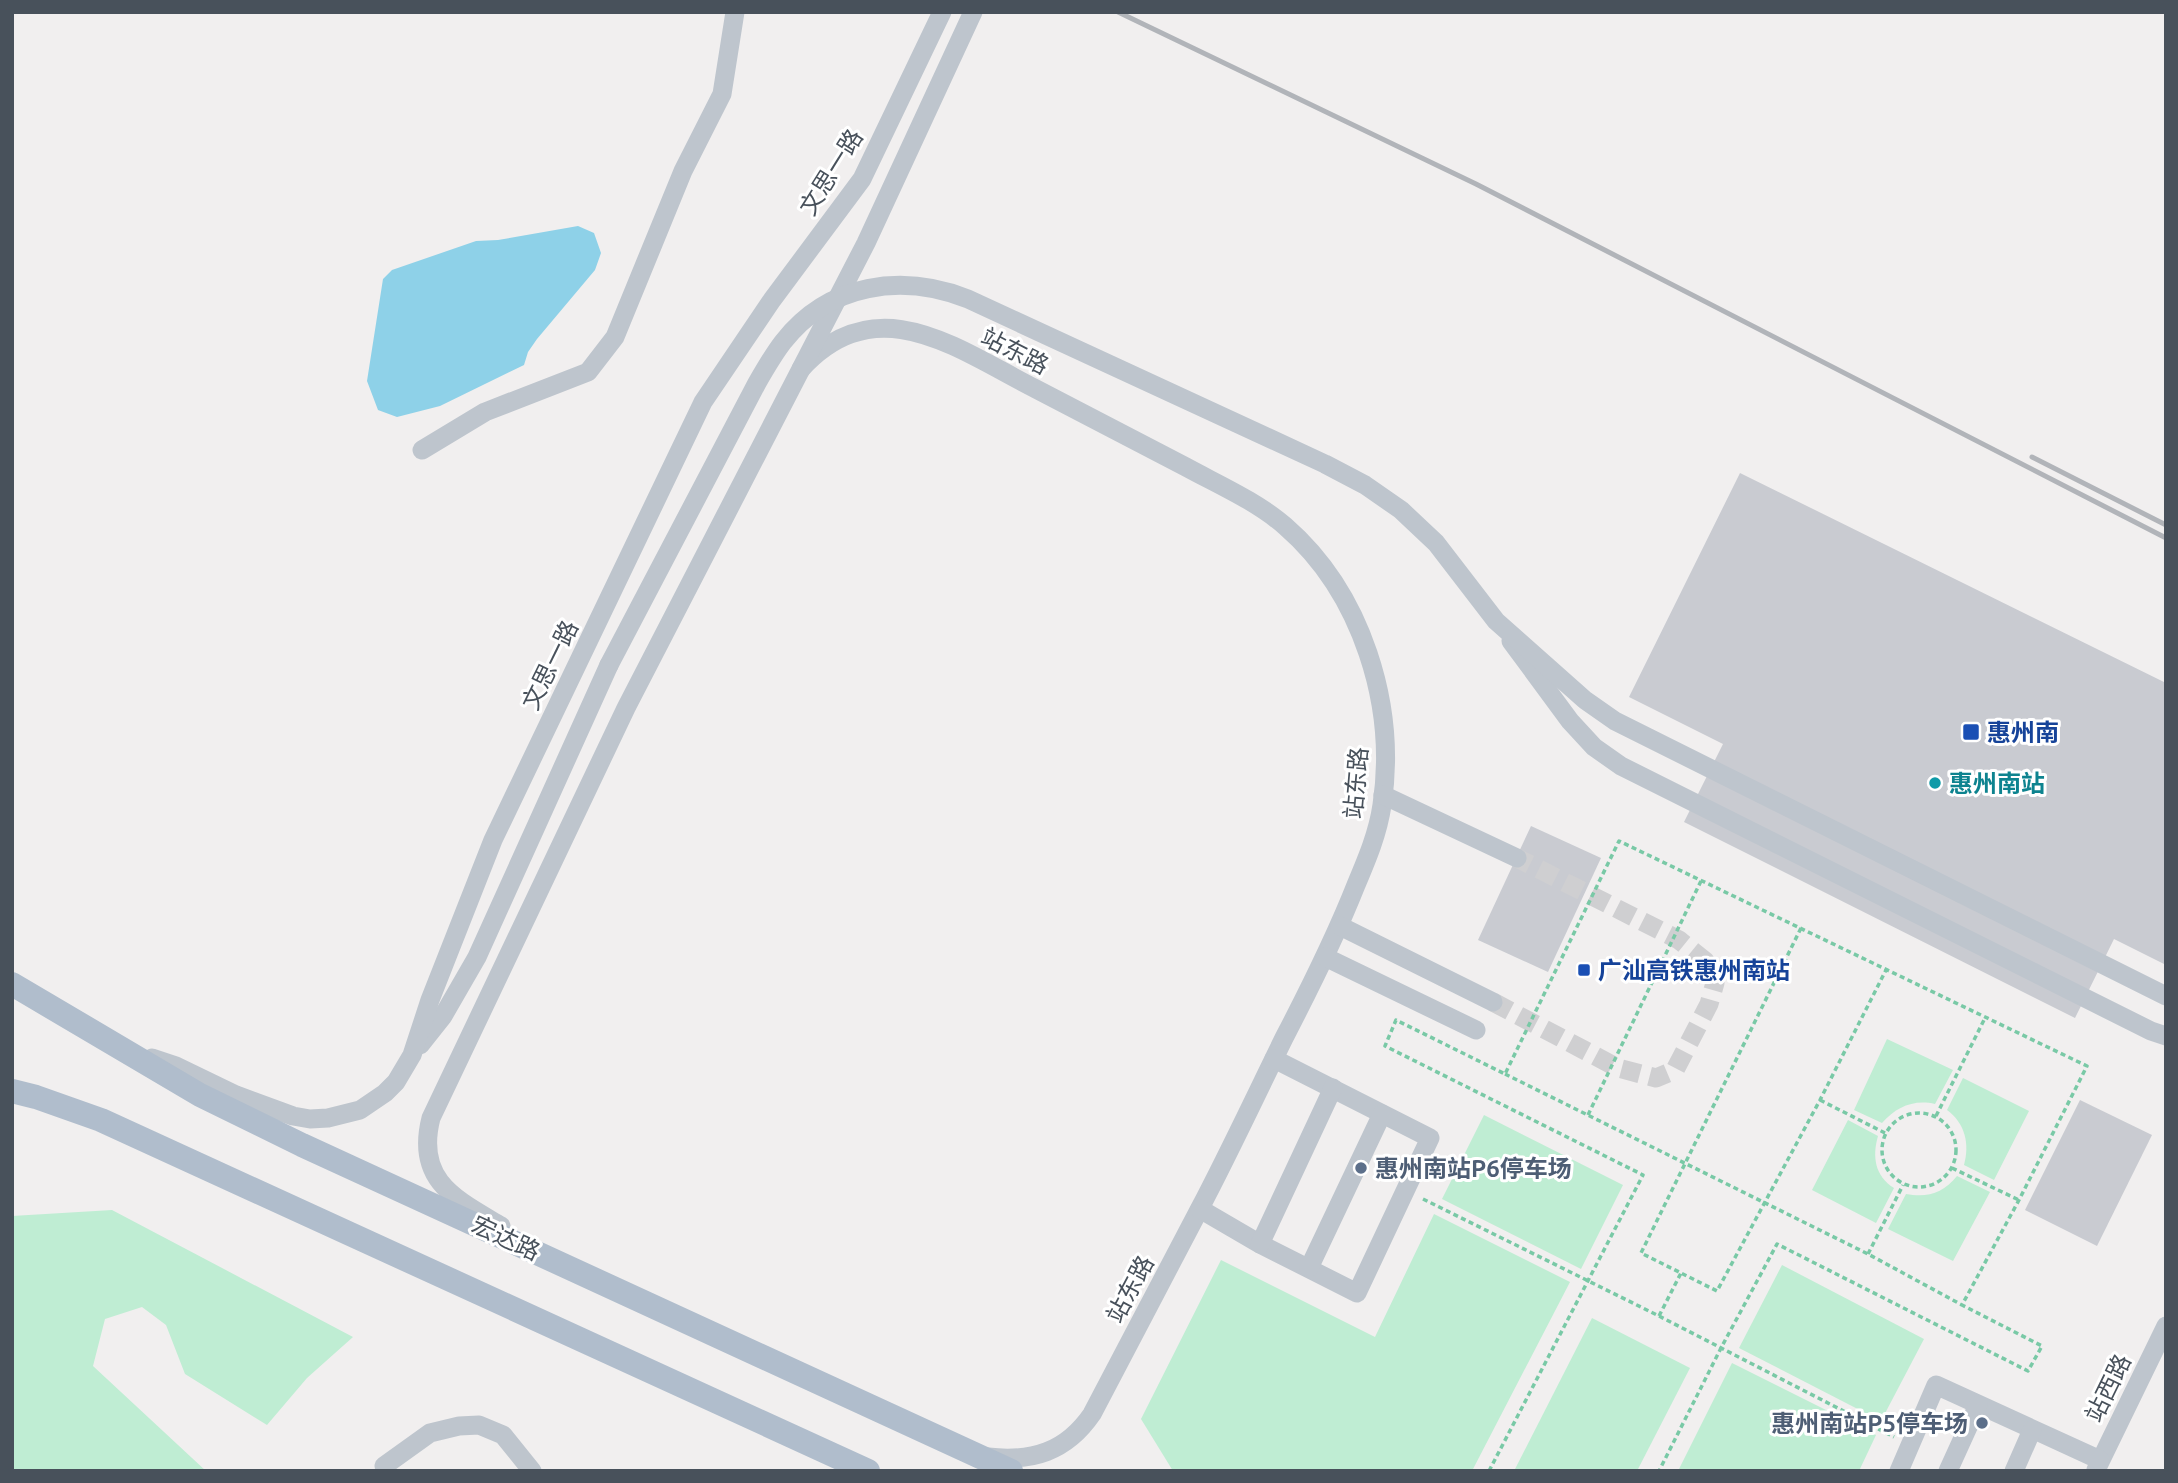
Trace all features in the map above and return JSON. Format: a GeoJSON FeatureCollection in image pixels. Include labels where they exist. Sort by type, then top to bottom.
{"type":"FeatureCollection","features":[{"type":"Feature","properties":{"kind":"main road","name":"宏达路"},"geometry":{"type":"LineString","coordinates":[[15,987],[200,1095],[1011,1471]]}},
{"type":"Feature","properties":{"kind":"main road"},"geometry":{"type":"LineString","coordinates":[[12,1084],[24,1094],[101,1121],[868,1471]]}},
{"type":"Feature","properties":{"kind":"street"},"geometry":{"type":"LineString","coordinates":[[422,450],[485,412],[588,372],[615,337],[683,171],[722,94],[734,12]]}},
{"type":"Feature","properties":{"kind":"street","name":"文思一路"},"geometry":{"type":"LineString","coordinates":[[104,1039],[176,1066],[266,1107],[310,1119],[345,1115],[373,1102],[396,1082],[412,1055],[430,1000],[494,840],[703,402],[772,300],[862,179],[942,12]]}},
{"type":"Feature","properties":{"kind":"street"},"geometry":{"type":"LineString","coordinates":[[542,1255],[518,1236],[454,1198],[445,1189],[437,1178],[428,1154],[431,1118],[626,708],[866,243],[974,12]]}},
{"type":"Feature","properties":{"kind":"street"},"geometry":{"type":"LineString","coordinates":[[412,1055],[443,1016],[477,957],[609,665],[757,383],[782,342],[813,313],[831,302],[850,293],[889,285],[929,287],[968,299],[1365,485],[1401,510],[1436,543],[1570,720],[1594,747],[1621,766],[2151,1031],[2166,1036]]}},
{"type":"Feature","properties":{"kind":"street","name":"站东路"},"geometry":{"type":"LineString","coordinates":[[801,369],[823,348],[851,334],[882,327],[915,331],[966,353],[1238,495],[1283,525],[1303,545],[1332,582],[1352,614],[1363,640],[1377,686],[1384,723],[1386,752],[1383,795],[1375,838],[1340,926],[1200,1209],[1092,1414],[1080,1431],[1052,1450],[1020,1459],[986,1457],[970,1452]]}},
{"type":"Feature","properties":{"kind":"street"},"geometry":{"type":"LineString","coordinates":[[1496,621],[1585,700],[1615,721],[2166,996]]}},
{"type":"Feature","properties":{"kind":"street"},"geometry":{"type":"LineString","coordinates":[[1383,795],[1517,858]]}},
{"type":"Feature","properties":{"kind":"street"},"geometry":{"type":"LineString","coordinates":[[1340,926],[1493,1002]]}},
{"type":"Feature","properties":{"kind":"street"},"geometry":{"type":"LineString","coordinates":[[1325,957],[1476,1030]]}},
{"type":"Feature","properties":{"kind":"street"},"geometry":{"type":"LineString","coordinates":[[1200,1209],[1260,1244],[1357,1293],[1430,1138],[1274,1059]]}},
{"type":"Feature","properties":{"kind":"street"},"geometry":{"type":"LineString","coordinates":[[1260,1244],[1332,1088]]}},
{"type":"Feature","properties":{"kind":"street"},"geometry":{"type":"LineString","coordinates":[[1309,1268],[1382,1114]]}},
{"type":"Feature","properties":{"kind":"street","name":"站西路"},"geometry":{"type":"LineString","coordinates":[[2098,1465],[2166,1326]]}},
{"type":"Feature","properties":{"kind":"street"},"geometry":{"type":"LineString","coordinates":[[1899,1471],[1936,1385],[2032,1430],[2098,1465]]}},
{"type":"Feature","properties":{"kind":"street"},"geometry":{"type":"LineString","coordinates":[[1948,1471],[1978,1405]]}},
{"type":"Feature","properties":{"kind":"street"},"geometry":{"type":"LineString","coordinates":[[384,1466],[430,1433],[459,1426],[479,1425],[503,1435],[532,1471]]}},
{"type":"Feature","properties":{"kind":"street"},"geometry":{"type":"LineString","coordinates":[[2014,1471],[2032,1430]]}},
{"type":"Feature","properties":{"kind":"path"},"geometry":{"type":"LineString","coordinates":[[1504,1074],[1619,841],[2087,1066],[1962,1305]]}},
{"type":"Feature","properties":{"kind":"path"},"geometry":{"type":"LineString","coordinates":[[1588,1115],[1702,880]]}},
{"type":"Feature","properties":{"kind":"path"},"geometry":{"type":"LineString","coordinates":[[1801,928],[1642,1253],[1717,1291],[1820,1100],[1886,970]]}},
{"type":"Feature","properties":{"kind":"path"},"geometry":{"type":"LineString","coordinates":[[1936,1116],[1985,1018]]}},
{"type":"Feature","properties":{"kind":"path"},"geometry":{"type":"LineString","coordinates":[[1489,1471],[1643,1175],[1385,1046],[1396,1020],[1868,1254],[2042,1346],[2028,1371],[1777,1244],[1659,1471]]}},
{"type":"Feature","properties":{"kind":"path"},"geometry":{"type":"LineString","coordinates":[[1820,1100],[1885,1133]]}},
{"type":"Feature","properties":{"kind":"path"},"geometry":{"type":"LineString","coordinates":[[1915,1112],[1936,1116],[1948,1126],[1954,1136],[1957,1148],[1952,1168],[1943,1180],[1920,1188],[1896,1180],[1887,1170],[1882,1158],[1881,1146],[1885,1133],[1892,1123],[1915,1112]]}},
{"type":"Feature","properties":{"kind":"path"},"geometry":{"type":"LineString","coordinates":[[1952,1168],[2019,1200]]}},
{"type":"Feature","properties":{"kind":"path"},"geometry":{"type":"LineString","coordinates":[[1868,1254],[1904,1184]]}},
{"type":"Feature","properties":{"kind":"path"},"geometry":{"type":"LineString","coordinates":[[1405,1190],[1910,1445]]}},
{"type":"Feature","properties":{"kind":"path"},"geometry":{"type":"LineString","coordinates":[[1659,1316],[1681,1273]]}},
{"type":"Feature","properties":{"kind":"green space"},"geometry":{"type":"Polygon","coordinates":[[[1887,1039],[1953,1070],[1935,1104],[1906,1106],[1882,1123],[1854,1110],[1887,1039]]]}},
{"type":"Feature","properties":{"kind":"green space"},"geometry":{"type":"Polygon","coordinates":[[[1963,1078],[2029,1111],[1994,1180],[1964,1165],[1965,1134],[1958,1121],[1947,1110],[1963,1078]]]}},
{"type":"Feature","properties":{"kind":"green space"},"geometry":{"type":"Polygon","coordinates":[[[1484,1115],[1623,1185],[1581,1269],[1442,1199],[1484,1115]]]}},
{"type":"Feature","properties":{"kind":"green space"},"geometry":{"type":"Polygon","coordinates":[[[1848,1120],[1878,1136],[1875,1159],[1879,1172],[1894,1188],[1876,1223],[1812,1190],[1848,1120]]]}},
{"type":"Feature","properties":{"kind":"green space"},"geometry":{"type":"Polygon","coordinates":[[[1957,1176],[1990,1192],[1953,1261],[1888,1229],[1906,1194],[1934,1193],[1946,1187],[1957,1176]]]}},
{"type":"Feature","properties":{"kind":"green space"},"geometry":{"type":"Polygon","coordinates":[[[112,1210],[353,1337],[307,1378],[267,1425],[185,1374],[166,1325],[142,1307],[105,1319],[93,1366],[206,1471],[12,1471],[12,1216],[112,1210]]]}},
{"type":"Feature","properties":{"kind":"green space"},"geometry":{"type":"Polygon","coordinates":[[[1434,1214],[1570,1282],[1472,1471],[1173,1471],[1141,1419],[1221,1260],[1375,1337],[1434,1214]]]}},
{"type":"Feature","properties":{"kind":"green space"},"geometry":{"type":"Polygon","coordinates":[[[1782,1265],[1924,1339],[1881,1421],[1739,1348],[1782,1265]]]}},
{"type":"Feature","properties":{"kind":"green space"},"geometry":{"type":"Polygon","coordinates":[[[1592,1318],[1690,1368],[1637,1471],[1514,1471],[1592,1318]]]}},
{"type":"Feature","properties":{"kind":"green space"},"geometry":{"type":"Polygon","coordinates":[[[1732,1363],[1876,1435],[1859,1471],[1678,1471],[1732,1363]]]}},
{"type":"Feature","properties":{"kind":"water"},"geometry":{"type":"Polygon","coordinates":[[[578,226],[594,233],[601,253],[595,270],[537,339],[528,352],[524,365],[440,406],[397,417],[378,410],[367,381],[383,279],[392,270],[476,241],[498,240],[578,226]]]}},
{"type":"Feature","properties":{"kind":"building","name":"惠州南站"},"geometry":{"type":"Polygon","coordinates":[[[1740,473],[2166,683],[2166,965],[2114,939],[2075,1018],[1684,822],[1723,744],[1629,697],[1740,473]]]}},
{"type":"Feature","properties":{"kind":"building"},"geometry":{"type":"Polygon","coordinates":[[[1531,826],[1601,858],[1548,972],[1478,940],[1531,826]]]}},
{"type":"Feature","properties":{"kind":"building"},"geometry":{"type":"Polygon","coordinates":[[[2080,1100],[2152,1135],[2097,1246],[2025,1210],[2080,1100]]]}},
{"type":"Feature","properties":{"kind":"tunnel"},"geometry":{"type":"LineString","coordinates":[[1493,1002],[1618,1068],[1656,1078],[1675,1070],[1709,1004],[1715,983],[1705,961],[1679,940],[1517,858]]}},
{"type":"Feature","properties":{"kind":"railway"},"geometry":{"type":"LineString","coordinates":[[1118,12],[1476,184],[2166,538]]}},
{"type":"Feature","properties":{"kind":"railway"},"geometry":{"type":"LineString","coordinates":[[2032,457],[2166,525]]}},
{"type":"Feature","properties":{"kind":"place","name":"惠州南"},"geometry":{"type":"Point","coordinates":[1971,732]}},
{"type":"Feature","properties":{"kind":"place","name":"惠州南站"},"geometry":{"type":"Point","coordinates":[1935,783]}},
{"type":"Feature","properties":{"kind":"place","name":"广汕高铁惠州南站"},"geometry":{"type":"Point","coordinates":[1584,970]}},
{"type":"Feature","properties":{"kind":"place","name":"惠州南站P6停车场"},"geometry":{"type":"Point","coordinates":[1361,1168]}},
{"type":"Feature","properties":{"kind":"place","name":"惠州南站P5停车场"},"geometry":{"type":"Point","coordinates":[1982,1423]}}]}
